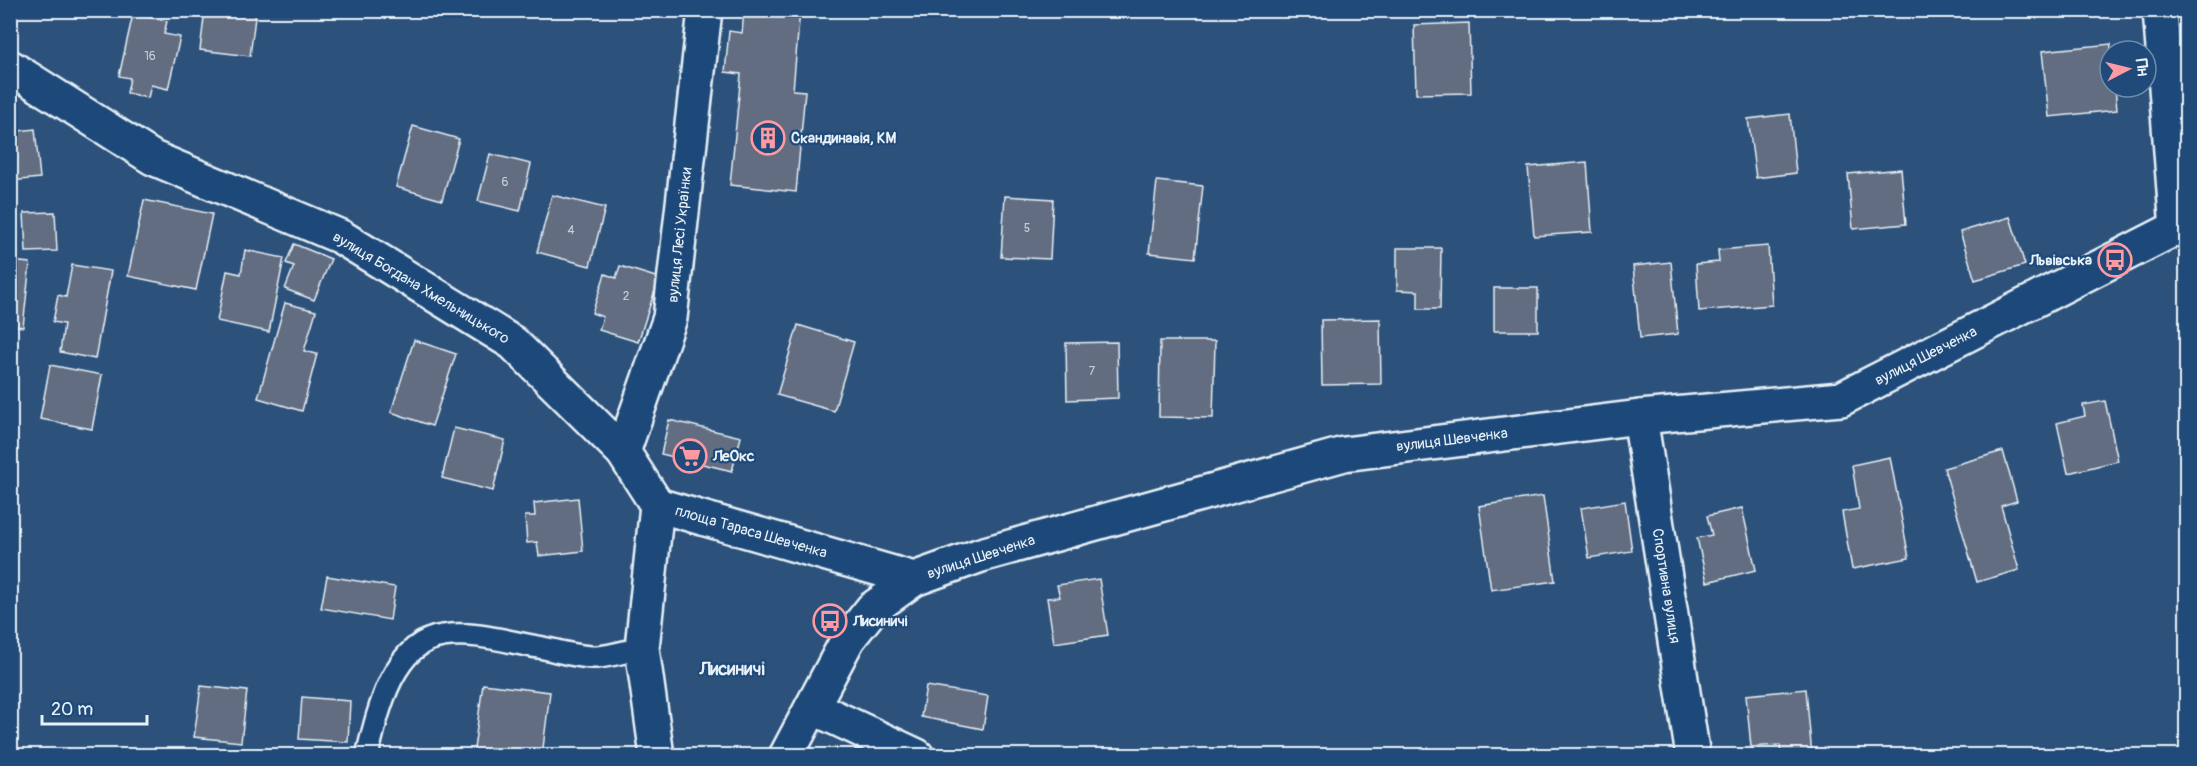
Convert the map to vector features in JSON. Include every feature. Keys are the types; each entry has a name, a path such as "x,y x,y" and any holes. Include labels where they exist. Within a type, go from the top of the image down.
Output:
{"street":[{"name":"вулиця Лесі Українки","path":"623,452 670,318 705,10"},
{"path":"2160,10 2182,226"},
{"name":"вулиця Богдана Хмельницького","path":"10,67 153,158 341,237 513,343 623,452 657,505"},
{"name":"вулиця Шевченка","path":"786,756 848,639 872,609 914,579 981,555 1344,454 1640,417 1841,399 2182,226"},
{"name":"Спортивна вулиця","path":"1640,417 1693,756"},
{"name":"площа Тараса Шевченка","path":"657,756 642,648 657,505 914,579"},
{"path":"812,707 917,756"}],"lane":[{"path":"367,756 378,711 388,685 406,657 429,640 444,636 478,636 595,657 642,648"}],"building":[{"path":"205,10 256,10 250,56 200,50"},
{"name":"Скандинавія, КМ","path":"744,10 800,10 793,90 805,91 796,192 730,185 741,74 725,72 729,31 742,33"},
{"path":"133,14 167,21 164,34 180,37 168,89 151,85 148,98 127,93 130,78 119,76"},
{"path":"1469,23 1471,93 1416,94 1414,25"},
{"path":"2098,45 2098,99 2116,99 2117,110 2049,117 2042,51"},
{"path":"1790,114 1796,173 1756,178 1748,119"},
{"path":"413,126 459,139 442,200 396,187"},
{"path":"35,129 40,178 10,181 10,132"},
{"path":"490,154 531,164 520,211 478,201"},
{"path":"1587,162 1592,232 1534,236 1528,167"},
{"path":"1901,169 1906,224 1853,229 1848,174"},
{"path":"1157,181 1203,186 1195,258 1149,253"},
{"path":"552,195 605,208 590,266 537,252"},
{"path":"1005,196 1053,199 1050,259 1001,257"},
{"path":"144,200 212,214 196,290 128,276"},
{"path":"55,212 57,251 26,252 24,213"},
{"path":"2010,217 2025,265 1975,280 1960,232"},
{"path":"294,244 331,259 314,300 285,289 294,266 286,263"},
{"path":"1768,246 1772,305 1699,311 1696,264 1719,262 1718,250"},
{"path":"1397,248 1441,248 1440,309 1418,309 1418,291 1397,290"},
{"path":"245,250 284,258 269,332 217,321 227,271 241,274"},
{"path":"10,261 30,263 23,327 10,325"},
{"path":"1671,262 1678,334 1640,338 1633,266"},
{"path":"72,265 111,271 95,359 60,352 64,324 53,322 58,295 66,297"},
{"path":"620,266 659,278 638,342 599,330 603,317 592,313 605,274 616,278"},
{"path":"1494,288 1538,288 1538,331 1494,331"},
{"path":"285,303 316,311 304,351 317,354 302,411 258,398"},
{"path":"1380,319 1381,384 1322,385 1321,320"},
{"path":"798,325 854,342 834,411 777,395"},
{"path":"414,340 456,354 432,426 391,412"},
{"path":"1160,341 1215,341 1213,418 1159,417"},
{"path":"1117,342 1118,398 1067,400 1066,343"},
{"path":"50,365 102,375 92,429 40,419"},
{"path":"2105,401 2118,461 2068,473 2057,423 2085,416 2083,405"},
{"path":"669,420 741,437 732,471 661,454"},
{"path":"454,428 505,440 493,491 442,478"},
{"path":"2003,451 2017,501 2001,506 2019,570 1977,582 1944,468"},
{"path":"1890,457 1909,558 1852,569 1842,512 1859,509 1852,465"},
{"path":"1543,496 1555,581 1491,590 1479,506"},
{"path":"578,498 583,551 539,556 537,542 527,543 525,516 535,516 534,503"},
{"path":"1625,501 1632,551 1589,558 1581,508"},
{"path":"1742,508 1756,570 1707,582 1697,538 1712,535 1707,516"},
{"path":"327,576 395,587 390,620 321,608"},
{"path":"1099,579 1108,635 1054,643 1047,598 1060,597 1057,585"},
{"path":"483,684 550,692 542,756 473,756"},
{"path":"201,686 247,691 241,742 194,737"},
{"path":"926,686 988,696 983,729 921,717"},
{"path":"1806,689 1812,756 1781,756 1780,745 1751,747 1746,695"},
{"path":"302,697 350,701 348,742 299,739"},
{"path":"855,749 880,756 854,756"},
{"path":"1235,750 1266,756 1234,756"}],"place":[{"name":"Скандинавія, КМ","path":"768,138"},
{"name":"Львівська","path":"2115,260"},
{"name":"ЛеОкс","path":"690,456"},
{"name":"Лисиничі","path":"830,621"}],"district":[{"name":"Лисиничі","path":"732,669"}]}
